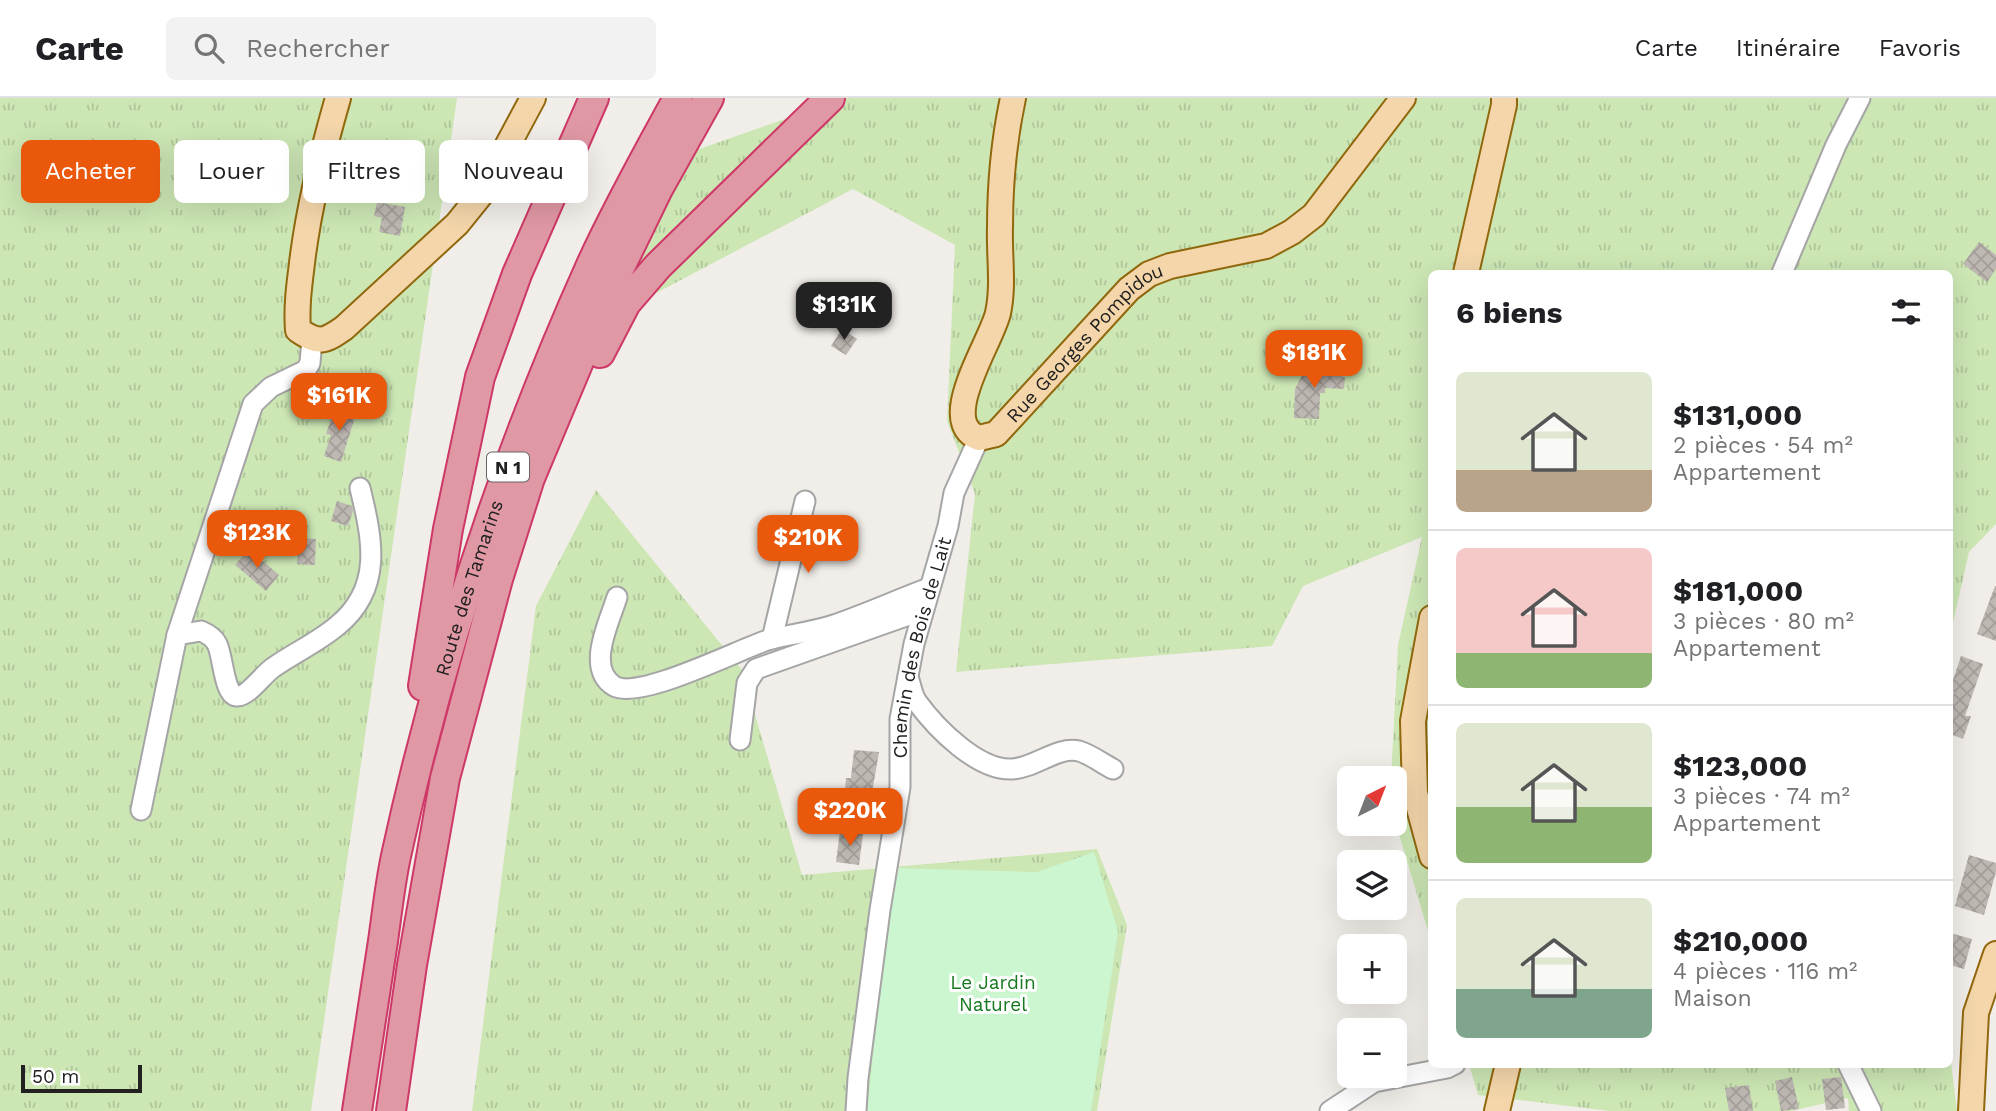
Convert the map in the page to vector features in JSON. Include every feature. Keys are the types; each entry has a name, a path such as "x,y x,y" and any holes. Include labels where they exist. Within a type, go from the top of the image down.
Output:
{"highway":[{"path":"395,858 448,529 480,377 517,274 594,98"},
{"name":"Route des Tamarins","path":"357,1111 395,858 429,718 458,616 517,444 592,263 678,98"},
{"name":"Route des Tamarins","path":"391,1111 412,965 445,778 498,579 530,478 583,347 658,189 709,98"},
{"path":"498,579 608,334 626,303 692,231 830,98"}],"main road":[{"path":"338,98 325,141 309,216 296,308 299,330 312,339 328,340 344,328 457,224 482,192 533,98"},
{"path":"979,438 967,431 962,424 961,411 965,393 998,312 1002,280 1002,173 1013,98"},
{"name":"Rue Georges Pompidou","path":"979,438 996,434 1120,298 1149,274 1170,266 1266,246 1292,232 1314,215 1403,98"},
{"path":"1467,270 1485,199 1504,98"},
{"path":"1428,640 1413,721 1415,793 1428,841"},
{"path":"1971,1111 1976,1013 1996,954"},
{"path":"1497,1111 1507,1068"}],"street":[{"path":"1783,270 1836,145 1860,98"},
{"path":"141,810 177,635 253,404 271,387 306,369 310,363 312,339"},
{"name":"Chemin des Bois de Lait","path":"856,1111 880,910 900,787 900,719 923,610 948,526 954,493 979,438"},
{"path":"177,635 201,631 212,637 225,668 227,688 231,694 237,696 246,694 267,671 338,626 356,605 369,578 372,552 360,488"},
{"path":"772,639 805,501"},
{"path":"617,597 600,653 601,666 612,685 624,690 650,685 772,639 832,625 929,588"},
{"path":"740,740 747,683 756,669 923,610"},
{"path":"908,676 916,700 948,735 981,762 1009,769 1030,766 1067,751 1080,751 1113,769"},
{"path":"1330,1111 1374,1082 1447,1068"},
{"path":"1850,1068 1871,1111"}],"green space":[{"path":"0,98 457,98 451,140 439,140 439,203 442,203 311,1111 0,1111"},
{"path":"844,98 1996,98 1996,524 1969,552 1953,623 1953,270 1428,270 1428,931 1407,861 1407,850 1404,850 1400,836 1407,836 1407,766 1392,766 1398,645 1422,537 1303,586 1272,646 956,672 975,494 947,421 955,245 853,189 628,308 623,176"},
{"path":"596,490 742,670 802,875 1097,849 1127,925 1097,1111 472,1111 536,606"},
{"name":"Le Jardin Naturel","path":"1094,852 1118,931 1091,1111 867,1111 893,868 1037,872"},
{"path":"1470,1068 1952,1068 1957,1111 1849,1111 1848,1098 1791,1111 1610,1111 1478,1095"}],"building":[{"path":"377,203 405,207 400,236 379,232 382,218 374,216"},
{"path":"1979,242 1996,255 1996,269 1987,282 1963,264"},
{"path":"842,329 857,339 846,355 831,346"},
{"path":"1309,362 1345,378 1344,389 1325,388 1325,393 1320,393 1319,419 1294,418 1295,389"},
{"path":"335,407 356,414 341,462 324,456 331,435 326,434"},
{"path":"337,501 352,506 348,526 331,521"},
{"path":"299,538 316,539 315,565 297,564"},
{"path":"249,549 279,575 266,591 235,565"},
{"path":"1996,586 1996,641 1977,634"},
{"path":"1961,656 1983,664 1965,716 1971,716 1963,739 1953,735 1953,680"},
{"path":"854,750 879,752 872,793 845,790 846,778 851,778"},
{"path":"840,831 863,834 859,865 836,862"},
{"path":"1969,855 1996,863 1984,915 1955,906"},
{"path":"1953,934 1972,939 1964,969 1953,966"},
{"path":"1792,1077 1799,1109 1781,1111 1775,1081"},
{"path":"1841,1077 1845,1108 1826,1110 1822,1079"},
{"path":"1749,1085 1753,1111 1729,1111 1725,1088"}]}
